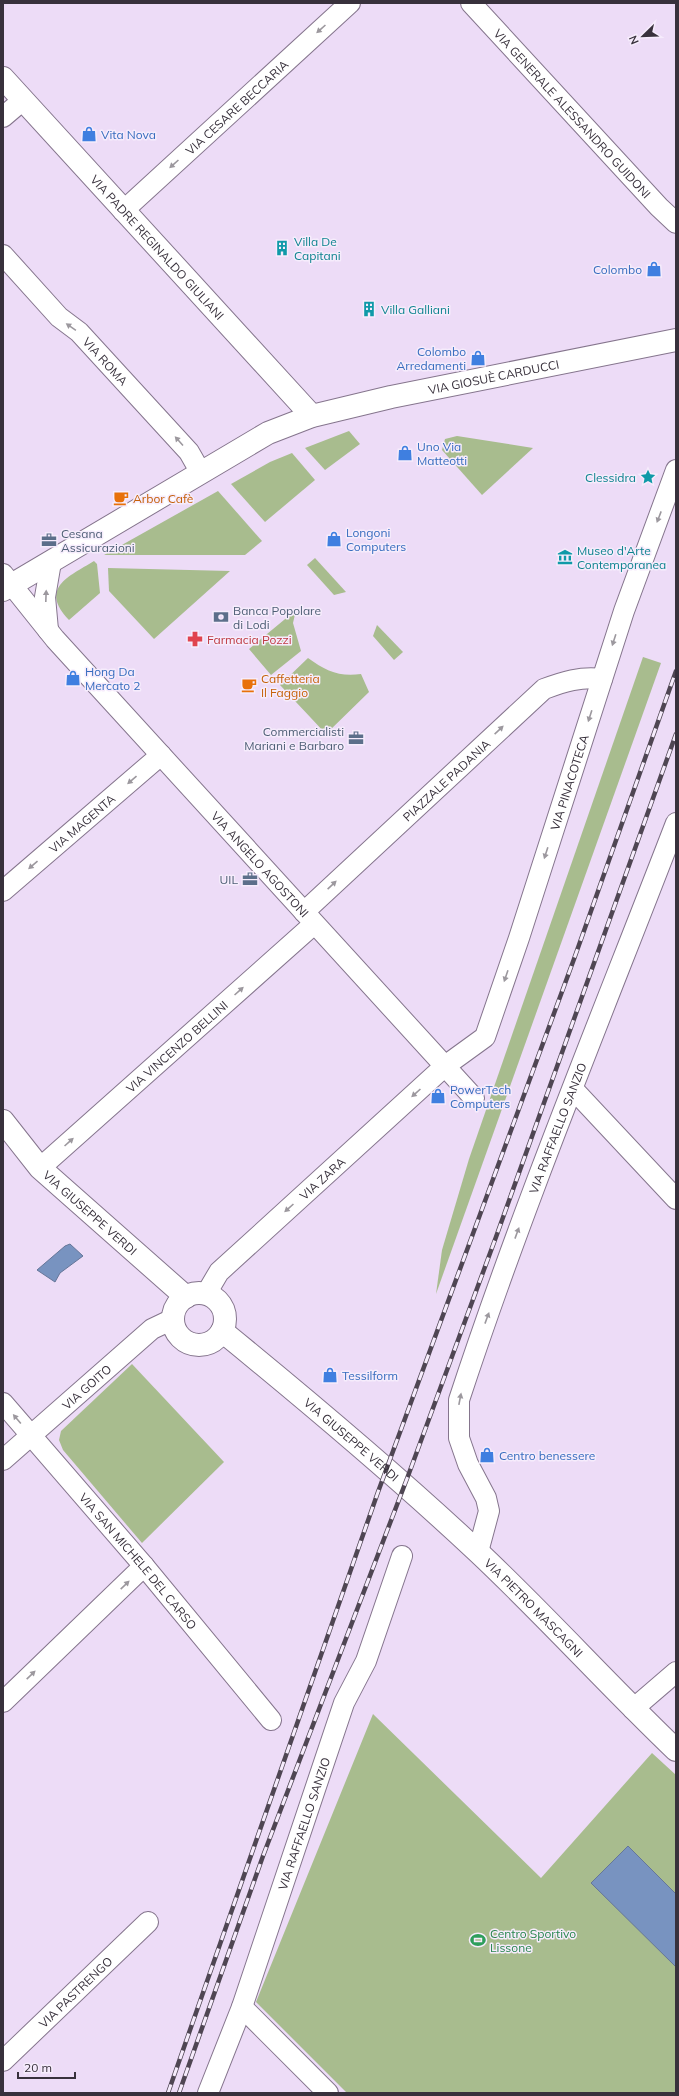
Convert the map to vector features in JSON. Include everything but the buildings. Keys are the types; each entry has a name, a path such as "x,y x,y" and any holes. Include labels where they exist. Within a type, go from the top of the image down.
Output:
{"street":[{"name":"VIA CESARE BECCARIA","path":"123,210 350,3"},
{"name":"VIA GENERALE ALESSANDRO GUIDONI","path":"471,3 659,207 676,223"},
{"name":"VIA PADRE REGINALDO GIULIANI","path":"3,78 312,416"},
{"path":"3,117 23,100"},
{"name":"VIA ROMA","path":"3,255 59,317 78,332 189,452 201,473"},
{"name":"VIA GIOSUÈ CARDUCCI","path":"6,583 51,562 268,433 312,416 391,397 676,340"},
{"name":"VIA PINACOTECA","path":"445,1066 485,1037 519,938 624,611 674,475"},
{"path":"48,630 45,597 51,562"},
{"name":"VIA ANGELO AGOSTONI","path":"6,583 474,1098"},
{"name":"PIAZZALE PADANIA","path":"309,918 544,689 569,680 592,677 602,678"},
{"name":"VIA MAGENTA","path":"3,891 161,755"},
{"name":"VIA RAFFAELLO SANZIO","path":"459,1438 458,1400 542,1163 573,1089 676,823"},
{"name":"VIA VINCENZO BELLINI","path":"40,1168 309,918"},
{"name":"VIA ZARA","path":"196,1295 219,1272 445,1066"},
{"path":"573,1089 676,1198"},
{"name":"VIA GIUSEPPE VERDI","path":"3,1121 40,1168 196,1295 213,1297 223,1309 225,1316 222,1331 322,1413 478,1552"},
{"path":"196,1295 176,1306 173,1319 177,1334 189,1343 197,1345 212,1342 222,1331"},
{"name":"VIA GOITO","path":"3,1460 152,1329 173,1319"},
{"name":"VIA SAN MICHELE DEL CARSO","path":"3,1403 144,1566 272,1720"},
{"name":"VIA PIETRO MASCAGNI","path":"459,1438 468,1464 486,1498 489,1511 478,1552 633,1709 676,1750"},
{"name":"VIA RAFFAELLO SANZIO","path":"208,2093 242,2006 344,1703 366,1661 402,1556"},
{"path":"3,1702 144,1566"},
{"path":"633,1709 676,1672"},
{"name":"VIA PASTRENGO","path":"3,2061 148,1922"},
{"path":"242,2006 328,2093"}],"green space":[{"path":"349,431 360,444 325,470 305,448"},
{"path":"457,436 533,448 482,495 442,450 445,439"},
{"path":"292,453 315,480 265,522 231,484 270,462"},
{"path":"218,491 262,541 245,555 104,555"},
{"path":"315,558 346,592 334,595 307,565"},
{"path":"94,561 97,564 100,593 69,620 60,609 57,600 57,591 60,584 67,578"},
{"path":"108,568 230,571 154,639 109,591"},
{"path":"296,610 293,623 301,651 271,675 249,649"},
{"path":"377,625 403,652 394,660 373,636"},
{"path":"643,657 661,663 436,1294 442,1250 469,1159"},
{"path":"308,658 327,670 339,674 361,674 369,692 326,734 280,685"},
{"path":"132,1364 224,1462 142,1543 63,1450 59,1440 61,1431"},
{"name":"Centro Sportivo Lissone","path":"373,1714 541,1878 652,1753 676,1775 676,2093 347,2093 256,2002"}],"water":[{"path":"70,1244 83,1256 60,1273 55,1282 37,1270 65,1246"},
{"path":"628,1846 676,1894 676,1967 591,1883"}],"railway":[{"path":"168,2093 378,1492 574,959 676,671"},
{"path":"179,2093 263,1856 408,1476 496,1237 676,734"}],"place":[{"name":"Vita Nova","path":"89,134"},
{"name":"Villa De Capitani","path":"282,248"},
{"name":"Colombo","path":"654,269"},
{"name":"Villa Galliani","path":"369,309"},
{"name":"Colombo Arredamenti","path":"478,358"},
{"name":"Uno Via Matteotti","path":"405,453"},
{"name":"Clessidra","path":"648,477"},
{"name":"Arbor Cafè","path":"121,498"},
{"name":"Longoni Computers","path":"334,539"},
{"name":"Cesana Assicurazioni","path":"49,540"},
{"name":"Museo d'Arte Contemporanea","path":"565,557"},
{"name":"Banca Popolare di Lodi","path":"221,617"},
{"name":"Farmacia Pozzi","path":"195,639"},
{"name":"Hong Da Mercato 2","path":"73,678"},
{"name":"Caffetteria Il Faggio","path":"249,685"},
{"name":"Commercialisti Mariani e Barbaro","path":"356,738"},
{"name":"UIL","path":"250,879"},
{"name":"PowerTech Computers","path":"438,1096"},
{"name":"Tessilform","path":"330,1375"},
{"name":"Centro benessere","path":"487,1455"},
{"name":"Centro Sportivo Lissone","path":"478,1940"}]}
